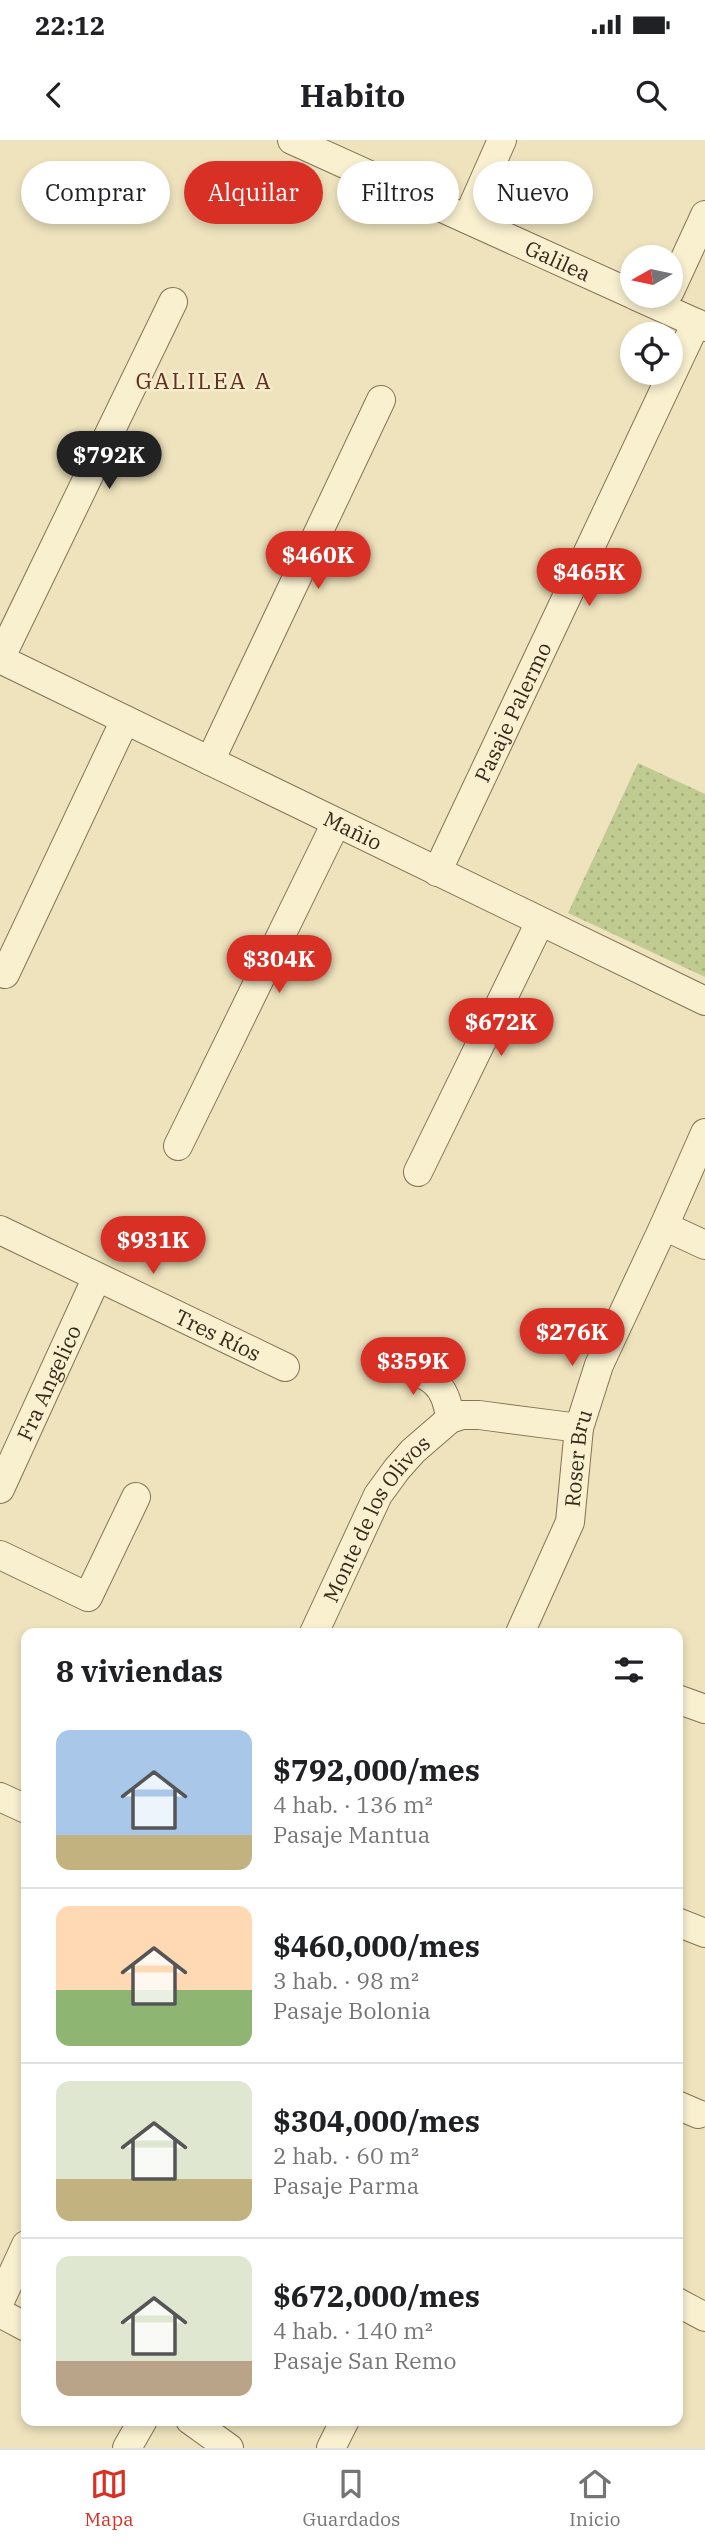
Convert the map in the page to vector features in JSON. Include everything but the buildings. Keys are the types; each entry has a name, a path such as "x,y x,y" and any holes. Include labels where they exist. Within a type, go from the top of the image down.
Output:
{"street":[{"name":"Galilea","path":"292,140 620,289"},
{"path":"467,219 502,140"},
{"path":"683,263 705,215"},
{"path":"0,659 173,302"},
{"name":"Galilea","path":"680,308 701,325"},
{"name":"Pasaje Palermo","path":"437,872 701,325"},
{"path":"210,761 381,400"},
{"name":"Mañio","path":"0,659 705,1001"},
{"path":"5,974 125,720"},
{"path":"178,1146 336,823"},
{"path":"418,1172 540,922"},
{"name":"Roser Bru","path":"522,1628 570,1522 579,1428 599,1365 705,1133"},
{"path":"664,1226 705,1245"},
{"name":"Tres Ríos","path":"0,1230 285,1367"},
{"name":"Fra Angelico","path":"0,1489 97,1277"},
{"path":"393,1363 436,1381 448,1399 450,1419"},
{"name":"Monte de los Olivos","path":"316,1628 378,1495 413,1451 450,1419 462,1415 479,1415 579,1428"},
{"path":"0,1555 88,1597 136,1497"},
{"path":"683,1701 705,1709"},
{"path":"0,1797 21,1807"},
{"path":"683,1924 705,1933"},
{"path":"0,2301 21,2256"},
{"path":"683,2305 705,2317"},
{"path":"0,2313 21,2324"},
{"path":"127,2448 140,2426"},
{"path":"198,2426 229,2448"},
{"path":"331,2448 342,2426"}],"green space":[{"path":"638,763 705,794 705,977 568,913"}],"district":[{"name":"GALILEA A","path":"204,380"}]}
